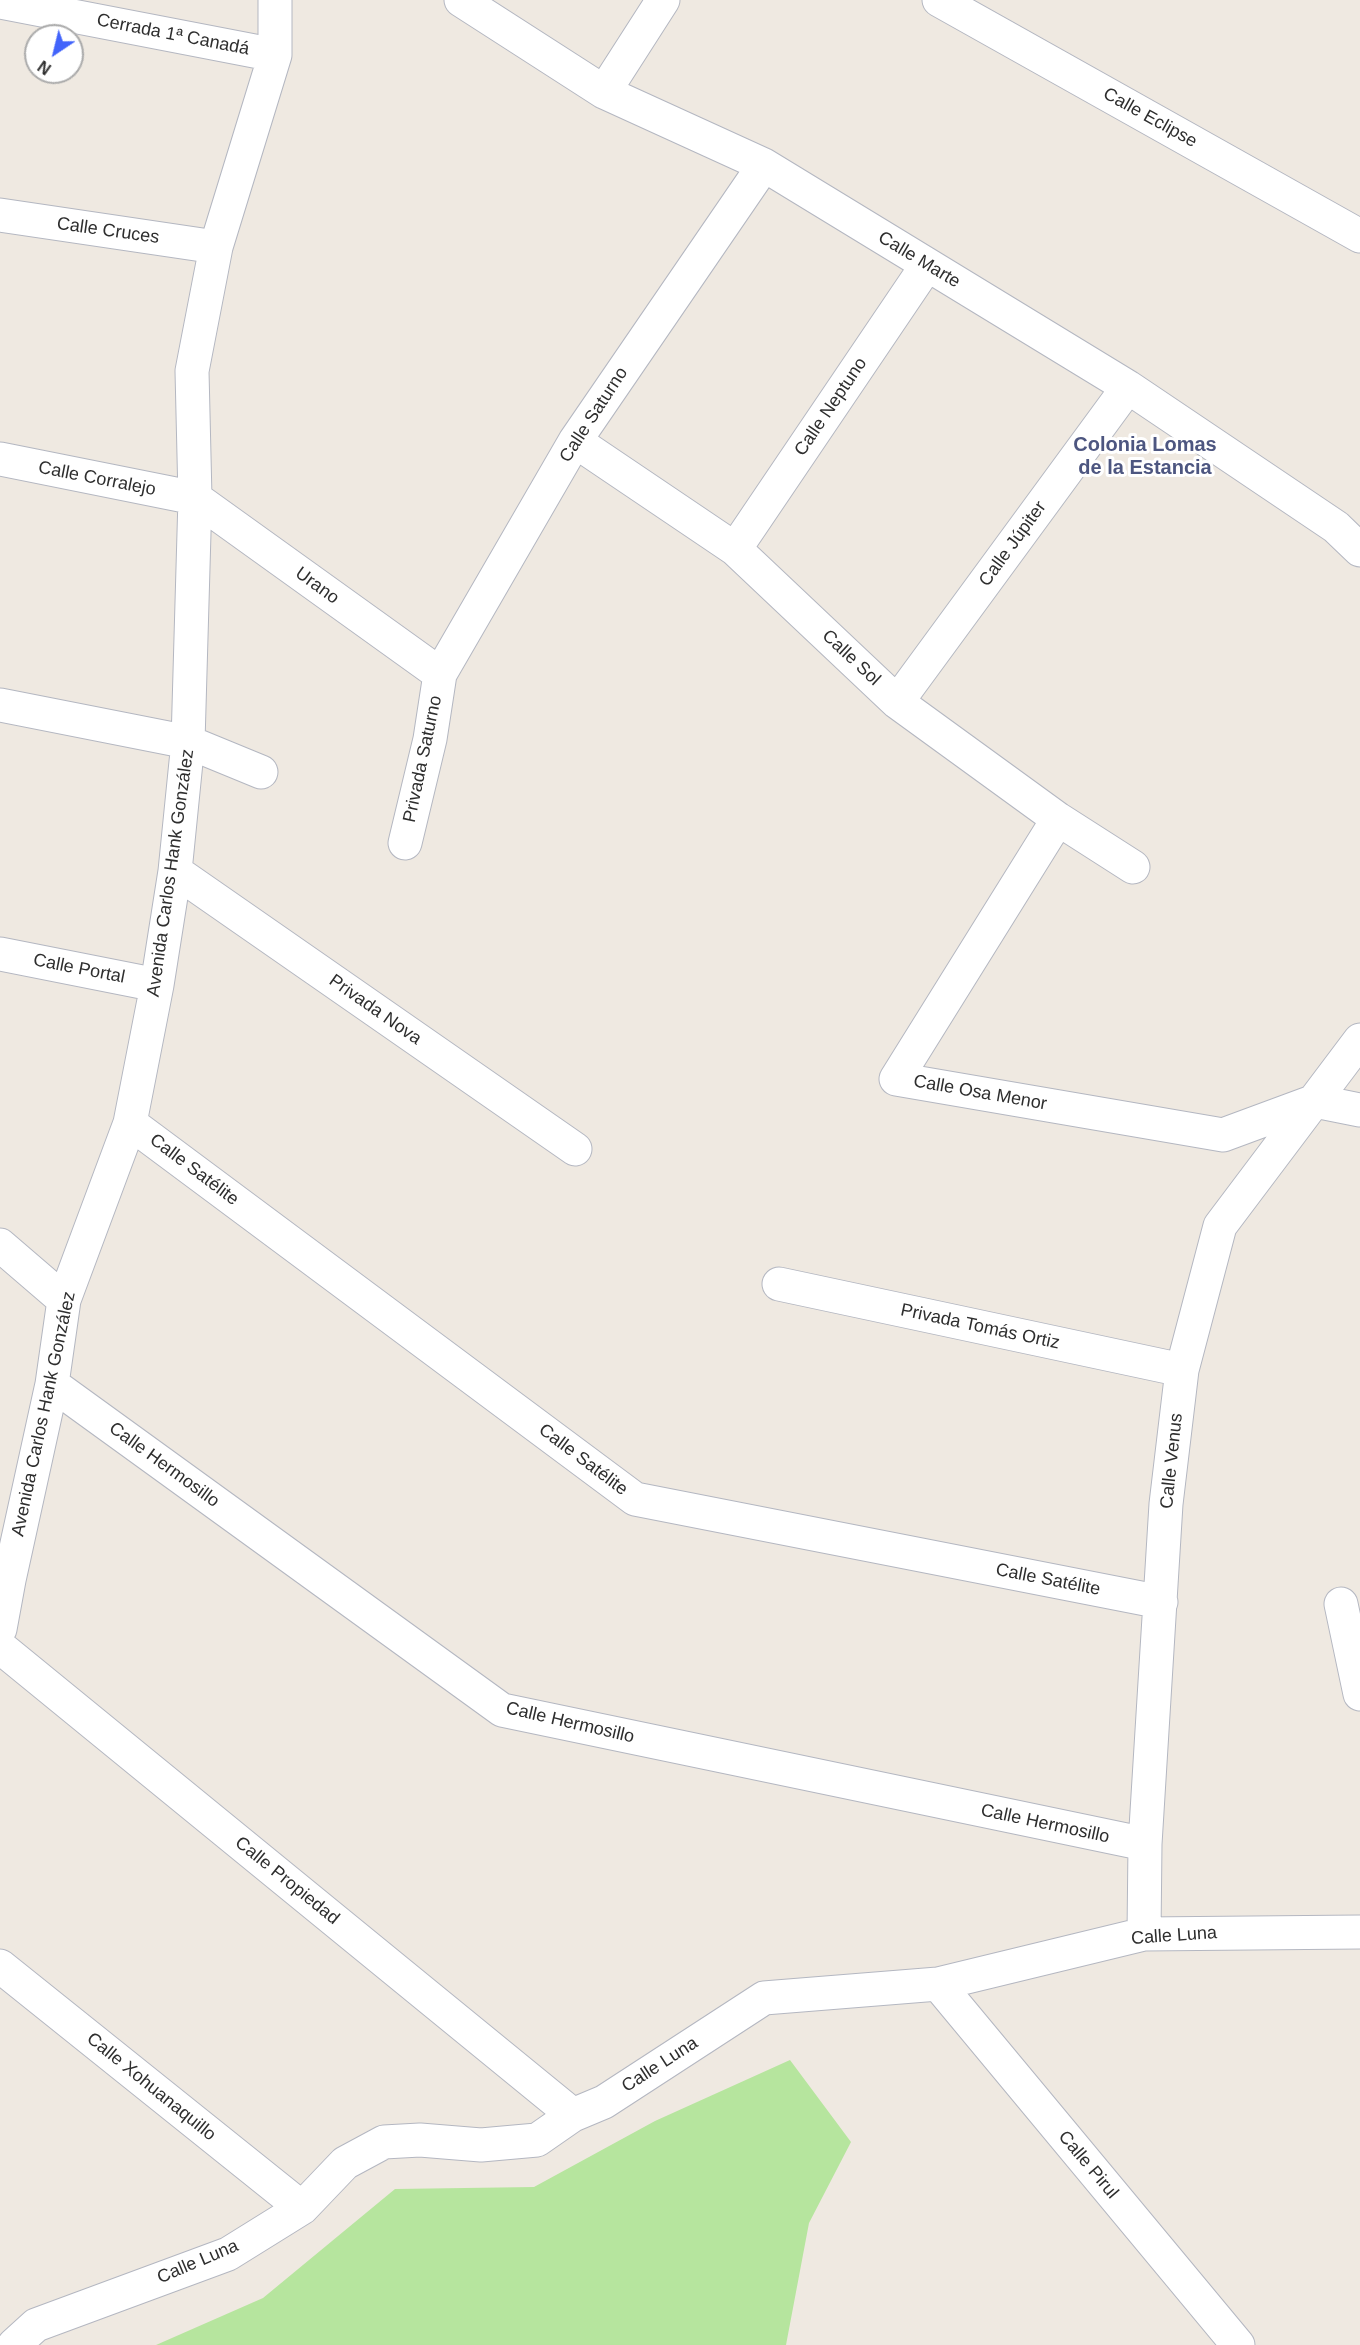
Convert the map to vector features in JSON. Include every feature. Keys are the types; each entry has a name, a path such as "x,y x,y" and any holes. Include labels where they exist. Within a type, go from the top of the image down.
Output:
{"street":[{"name":"Avenida Carlos Hank González","path":"0,1629 4,1576 52,1384 64,1300 130,1123 157,985 175,870 188,742 195,498 192,371 216,247 275,55 275,0"},
{"name":"Calle Marte","path":"461,0 604,92 764,165 1128,387 1335,527 1360,550"},
{"path":"604,92 663,0"},
{"name":"Calle Eclipse","path":"939,0 1360,236"},
{"name":"Cerrada 1ª Canadá","path":"0,2 275,55"},
{"name":"Calle Saturno","path":"440,674 575,441 764,165"},
{"name":"Calle Cruces","path":"0,215 216,247"},
{"name":"Calle Neptuno","path":"735,549 927,265"},
{"name":"Calle Júpiter","path":"897,702 1128,387"},
{"name":"Calle Sol","path":"575,441 735,549 897,702 1058,819 1133,867"},
{"name":"Calle Corralejo","path":"0,459 195,498"},
{"name":"Urano","path":"195,498 440,674"},
{"name":"Privada Saturno","path":"405,843 430,739 440,674"},
{"path":"0,705 188,742 261,772"},
{"name":"Calle Osa Menor","path":"1058,819 896,1079 1223,1135 1316,1101"},
{"name":"Privada Nova","path":"175,870 575,1149"},
{"name":"Calle Portal","path":"0,954 157,985"},
{"name":"Calle Venus","path":"1144,1934 1145,1845 1166,1504 1182,1370 1220,1226 1360,1041"},
{"path":"1316,1101 1360,1110"},
{"name":"Calle Satélite","path":"130,1123 635,1499 1161,1602"},
{"path":"0,1245 64,1300"},
{"name":"Privada Tomás Ortiz","path":"779,1284 1182,1370"},
{"name":"Calle Hermosillo","path":"52,1384 502,1710 1145,1845"},
{"path":"1341,1604 1360,1694"},
{"name":"Calle Propiedad","path":"0,1647 573,2115"},
{"name":"Calle Luna","path":"14,2345 36,2325 228,2254 302,2208 345,2163 384,2142 420,2140 481,2145 537,2140 573,2115 604,2102 764,1998 938,1984 1144,1934 1360,1932"},
{"name":"Calle Xohuanaquillo","path":"0,1966 302,2208"},
{"name":"Calle Pirul","path":"938,1984 1238,2345"}],"green space":[{"path":"790,2060 851,2142 809,2223 786,2345 156,2345 263,2298 395,2189 534,2187 655,2121"}],"district":[{"name":"Colonia Lomas de la Estancia","path":"1145,456"}]}
